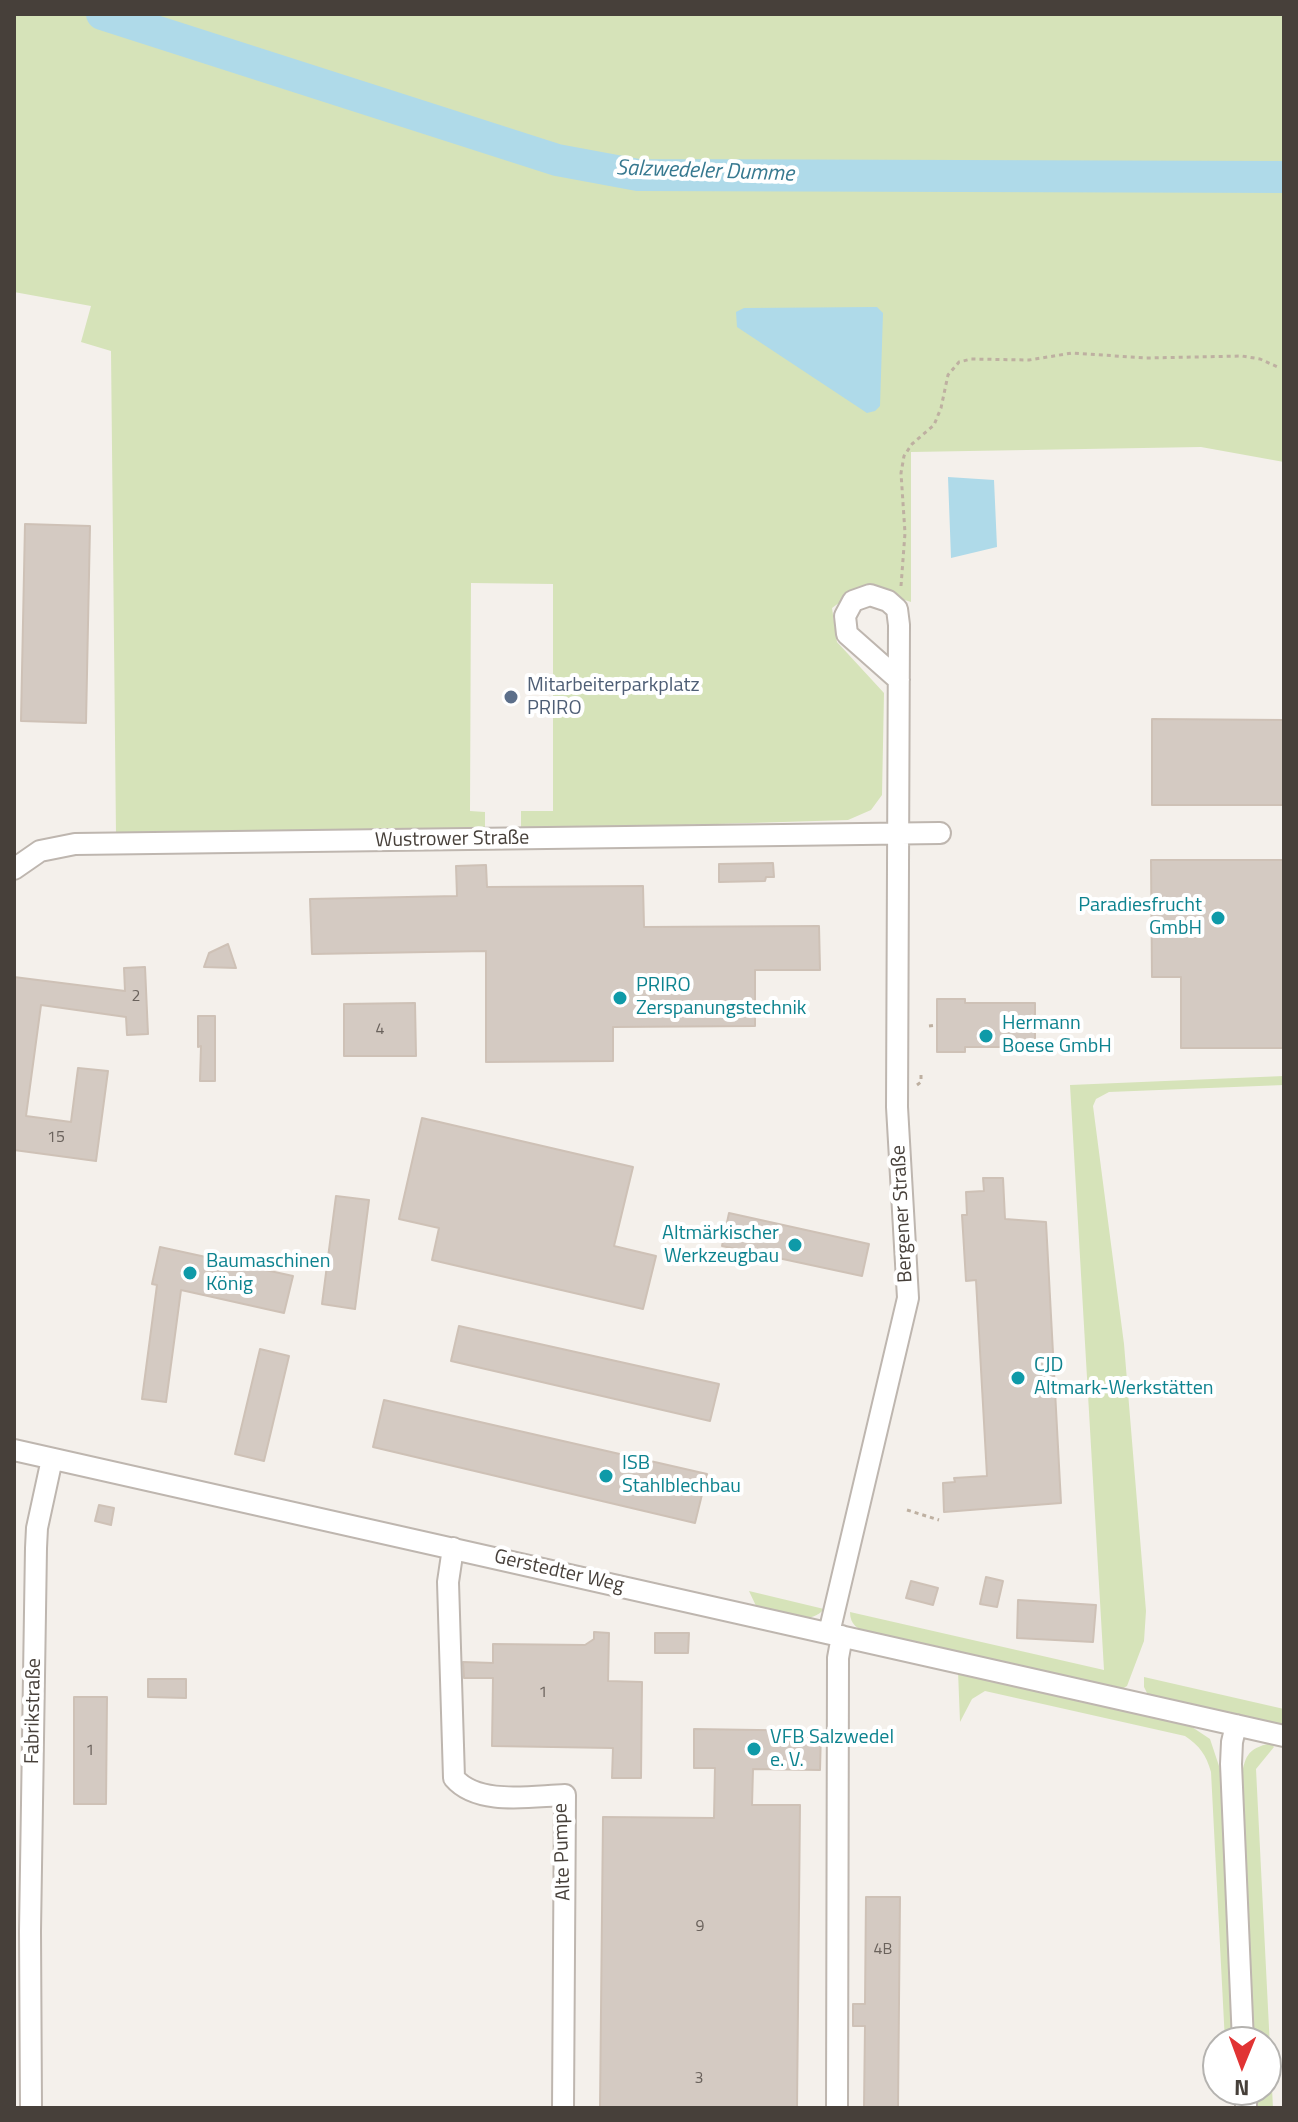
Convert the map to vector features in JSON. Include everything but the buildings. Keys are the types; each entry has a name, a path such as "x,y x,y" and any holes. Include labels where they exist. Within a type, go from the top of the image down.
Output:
{"street":[{"name":"Bergener Straße","path":"836,1634 908,1298 897,1107 899,680"},
{"name":"Wustrower Straße","path":"14,869 40,851 75,844 940,833"},
{"name":"Gerstedter Weg","path":"14,1450 1284,1736"},
{"name":"Fabrikstraße","path":"31,2108 30,1931 36,1548 37,1528 52,1459"},
{"name":"Alte Pumpe","path":"453,1548 448,1582 454,1778 464,1789 480,1795 565,1795 563,2108"},
{"path":"836,1634 837,2108"},
{"path":"1236,1725 1231,1772 1242,2026"}],"path":[{"path":"900,589 905,533 901,473 904,456 934,425 948,375 959,362 971,359 1029,360 1072,353 1131,357 1242,356 1260,359 1280,368"},
{"path":"929,1026 937,1025"},
{"path":"921,1071 921,1082"},
{"path":"907,1510 939,1520"}],"green space":[{"path":"14,14 1284,14 1284,462 1201,447 911,452 911,602 862,586 832,608 837,642 884,693 882,795 871,810 848,820 521,830 521,811 553,811 553,584 471,583 470,811 485,812 485,830 116,835 111,351 81,342 91,306 14,292"},
{"path":"1284,1076 1284,1085 1109,1092 1096,1099 1093,1106 1124,1344 1146,1611 1144,1641 1127,1686 1120,1690 868,1633 858,1628 851,1620 850,1612 1104,1670 1070,1085"},
{"path":"749,1591 824,1609 810,1618 783,1616 757,1608"},
{"path":"958,1671 1186,1723 1210,1739 1222,1775 1233,2026 1224,2026 1211,1772 1195,1743 1185,1736 985,1691 972,1699 960,1722"},
{"path":"1144,1677 1284,1709 1284,1727 1148,1695"},
{"path":"1271,1743 1274,1747 1256,1769 1269,2026 1251,2026 1241,1780 1248,1755 1256,1748"}],"water":[{"path":"877,307 883,313 880,406 867,413 737,327 736,312 744,308"},
{"path":"948,477 994,480 997,547 951,558"}],"waterway":[{"name":"Salzwedeler Dumme","path":"102,14 557,160 638,175 1284,177"}],"place":[{"name":"Mitarbeiterparkplatz PRIRO","path":"511,697"},
{"name":"Paradiesfrucht GmbH","path":"1218,918"},
{"name":"PRIRO Zerspanungstechnik","path":"620,998"},
{"name":"Hermann Boese GmbH","path":"986,1036"},
{"name":"Altmärkischer Werkzeugbau","path":"795,1245"},
{"name":"Baumaschinen König","path":"190,1273"},
{"name":"CJD Altmark-Werkstätten","path":"1018,1378"},
{"name":"ISB Stahlblechbau","path":"606,1476"},
{"name":"VFB Salzwedel e. V.","path":"754,1749"}]}
